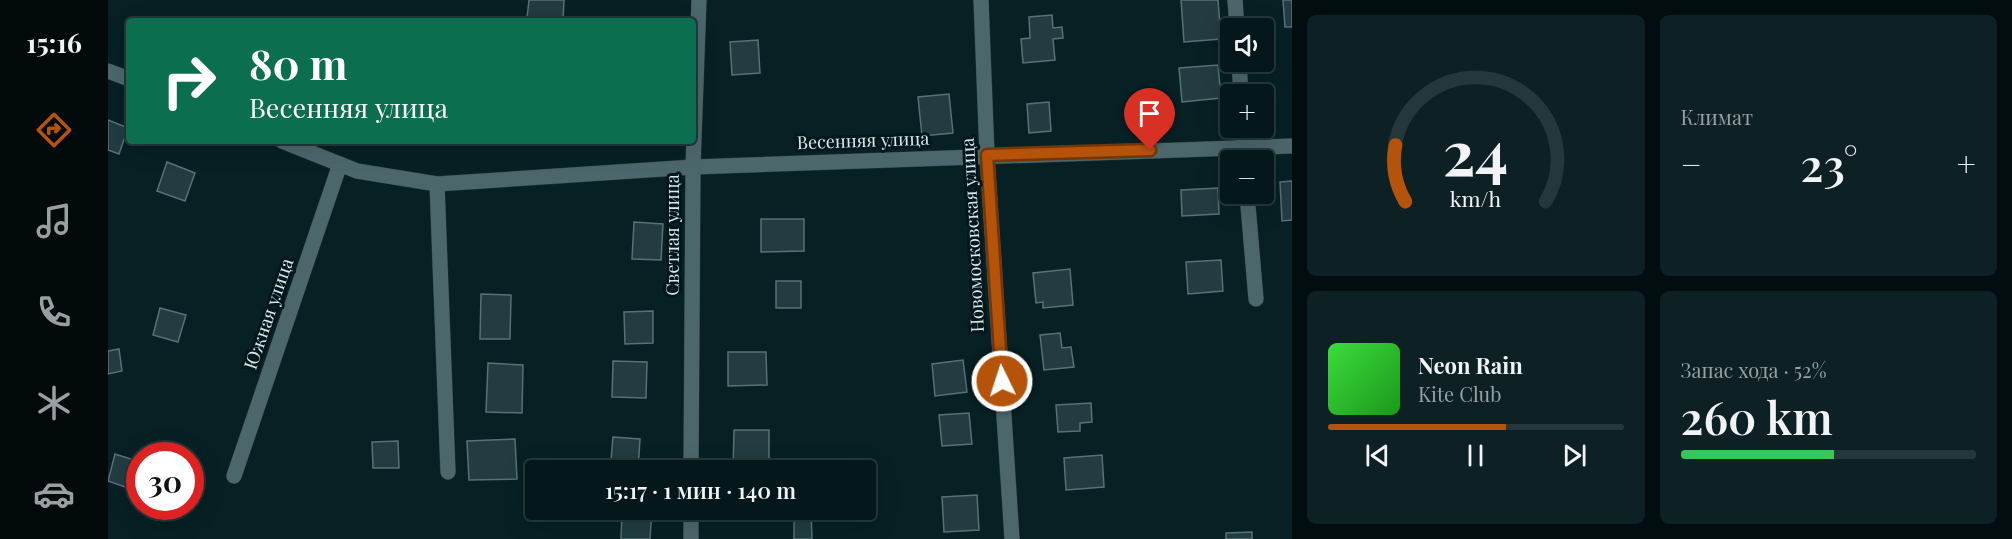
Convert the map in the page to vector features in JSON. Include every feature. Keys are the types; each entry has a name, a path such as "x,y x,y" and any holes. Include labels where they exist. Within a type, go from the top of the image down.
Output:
{"street":[{"name":"Светлая улица","path":"696,84 699,0"},
{"name":"Новомосковская улица","path":"981,0 987,155 1012,539"},
{"path":"1235,0 1236,18"},
{"path":"108,71 126,78"},
{"name":"Весенняя улица","path":"290,144 357,171 437,184 693,167 987,155 1220,154"},
{"name":"Светлая улица","path":"691,460 694,144"},
{"name":"Весенняя улица","path":"1268,150 1292,146"},
{"name":"Южная улица","path":"234,476 340,164"},
{"path":"437,184 448,472"},
{"path":"1248,204 1256,299"},
{"path":"691,520 691,539"}],"building":[{"path":"529,0 564,0 563,18 527,18"},
{"path":"1181,0 1218,0 1220,39 1184,42"},
{"path":"1283,0 1292,0 1292,27 1285,27"},
{"path":"1052,15 1053,28 1062,27 1063,38 1053,39 1055,60 1023,63 1021,39 1030,38 1029,17"},
{"path":"758,40 760,73 732,75 730,42"},
{"path":"1218,65 1220,98 1182,102 1179,68"},
{"path":"949,94 953,133 922,136 918,97"},
{"path":"1049,102 1051,131 1029,133 1027,104"},
{"path":"108,120 126,127 126,134 119,154 108,150"},
{"path":"167,162 195,173 185,201 157,191"},
{"path":"1292,181 1292,220 1282,221 1280,182"},
{"path":"1218,188 1219,214 1182,216 1181,190"},
{"path":"761,219 804,219 804,251 761,252"},
{"path":"634,222 663,224 661,260 632,259"},
{"path":"1221,260 1223,291 1188,294 1186,262"},
{"path":"1070,269 1073,305 1043,308 1043,302 1036,303 1033,273"},
{"path":"776,281 801,281 801,308 776,308"},
{"path":"481,294 511,295 510,339 480,339"},
{"path":"160,308 186,315 178,342 153,335"},
{"path":"653,311 653,343 625,344 624,312"},
{"path":"1060,333 1062,348 1071,347 1074,367 1044,370 1040,335"},
{"path":"119,349 122,371 108,374 108,351"},
{"path":"728,352 766,352 767,385 728,386"},
{"path":"963,360 967,392 935,396 932,364"},
{"path":"613,361 647,362 646,398 612,397"},
{"path":"488,363 523,365 522,413 486,412"},
{"path":"1091,403 1092,422 1080,423 1080,431 1058,432 1056,405"},
{"path":"969,413 972,444 942,446 939,415"},
{"path":"734,430 769,430 769,460 733,460"},
{"path":"613,437 640,439 639,460 611,460"},
{"path":"515,439 517,479 469,480 467,441"},
{"path":"398,441 399,468 373,468 372,442"},
{"path":"115,454 126,458 126,487 108,481"},
{"path":"1102,455 1104,487 1066,490 1064,458"},
{"path":"977,495 979,530 944,532 942,497"},
{"path":"622,520 651,520 650,539 621,539"},
{"path":"794,520 811,520 812,539 794,539"},
{"path":"1252,532 1252,539 1226,539 1226,533"}],"route":[{"path":"1002,381 987,155 1150,150"}]}
